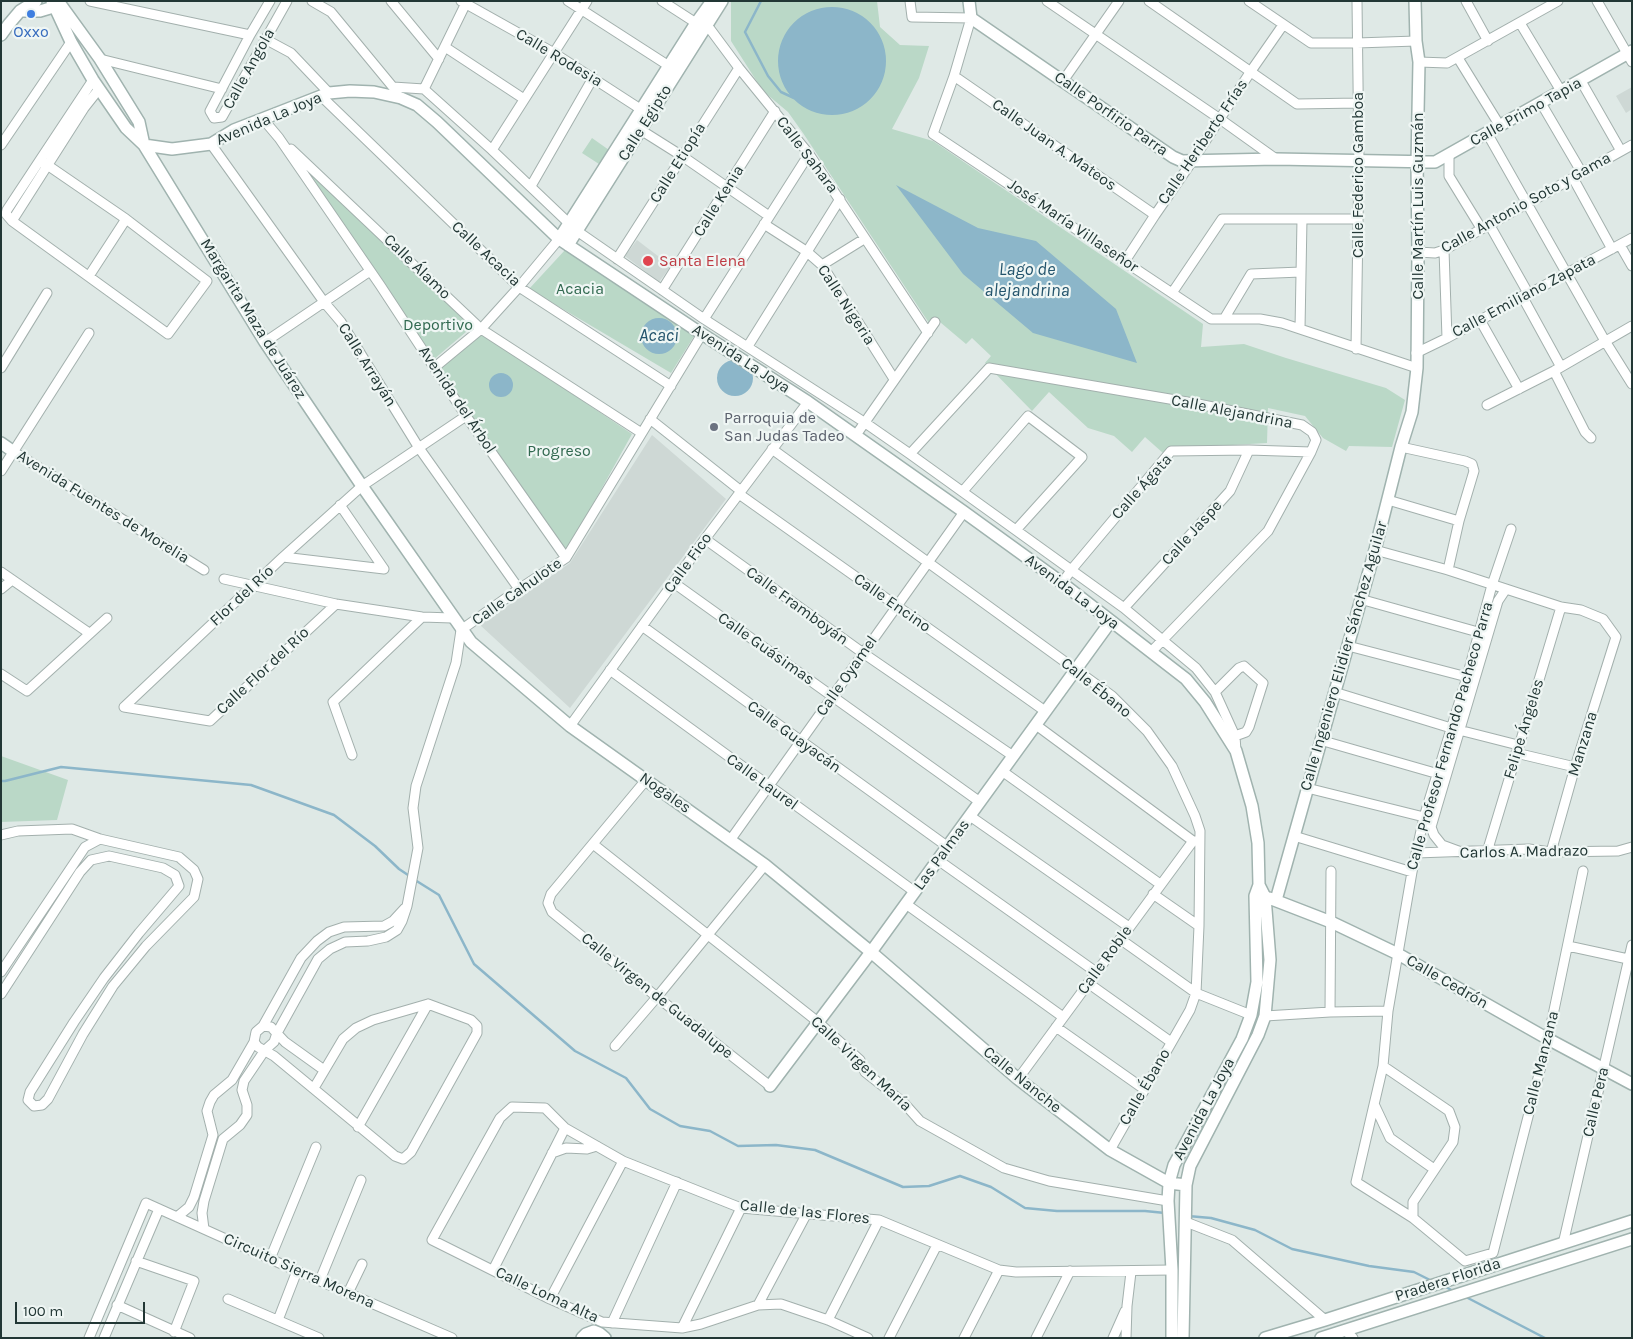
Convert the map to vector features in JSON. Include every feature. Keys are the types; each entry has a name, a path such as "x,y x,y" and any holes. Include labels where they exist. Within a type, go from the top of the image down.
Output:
{"street":[{"path":"1,35 20,11 36,1"},
{"path":"90,1 250,35"},
{"name":"Calle Angola","path":"270,1 210,112 214,118 222,117 287,1"},
{"path":"312,1 331,12 401,98"},
{"path":"391,1 439,59"},
{"path":"568,1 669,66"},
{"path":"492,150 587,1"},
{"name":"Calle Sahara","path":"662,1 710,29 809,154 928,333"},
{"name":"Calle Egipto","path":"563,242 701,25 712,1"},
{"name":"Calle Egipto","path":"646,113 669,66 722,1"},
{"path":"910,1 912,17 971,18"},
{"path":"954,76 971,18 969,1"},
{"path":"1048,1 1276,159"},
{"path":"1063,81 1119,1"},
{"path":"1148,1 1297,104 1359,103"},
{"path":"1249,1 1311,43 1416,41"},
{"name":"Calle Federico Gamboa","path":"1356,349 1359,162 1357,1"},
{"name":"Calle Martín Luis Guzmán","path":"1412,412 1417,368 1418,252 1419,62 1416,41 1415,1"},
{"path":"1466,1 1488,41"},
{"path":"1419,62 1447,63 1558,1"},
{"path":"1597,1 1630,55"},
{"path":"393,87 424,89 465,2"},
{"name":"Calle Rodesia","path":"465,2 554,53 646,113"},
{"path":"20,11 40,11 59,3 71,42 96,84 126,128 144,145"},
{"name":"Margarita Maza de Juárez","path":"59,3 100,59 139,122 144,145 265,342 461,630"},
{"name":"Calle Porfirio Parra","path":"971,18 1173,157 1182,160 1276,159 1417,163"},
{"path":"1520,22 1561,91"},
{"name":"Calle Heriberto Frías","path":"1126,261 1154,215 1283,25"},
{"name":"Calle Acacia","path":"265,39 291,53 325,95 519,287 671,386"},
{"path":"1,145 71,42"},
{"path":"445,47 524,99"},
{"name":"Calle Primo Tapia","path":"1417,163 1435,162 1449,155 1561,91 1630,55"},
{"path":"1458,58 1500,126"},
{"path":"100,59 222,89"},
{"name":"Calle Etiopía","path":"617,259 739,68"},
{"name":"José María Villaseñor","path":"954,76 933,134 1211,319 1224,319"},
{"name":"Calle Juan A. Mateos","path":"954,76 1154,215"},
{"path":"530,186 593,78"},
{"path":"1581,80 1622,151"},
{"path":"40,160 126,218 207,281 168,334 12,221 6,214 40,160 96,84"},
{"path":"12,221 84,108 96,84"},
{"name":"Avenida La Joya","path":"424,89 492,150 573,228 704,319 864,422 1072,569 1124,608 1196,668 1215,692 1235,736 1236,751 1252,806 1264,894 1270,960 1265,1016 1258,1035 1190,1166 1186,1185 1184,1338"},
{"name":"Avenida La Joya","path":"144,145 172,149 211,144 234,130 325,95 350,91 374,92 401,98 417,105 563,242 856,435 1062,583 1151,652 1186,680 1205,702 1236,751"},
{"path":"1541,103 1582,173"},
{"name":"Calle Kenia","path":"662,290 775,111"},
{"name":"Avenida del Árbol","path":"263,119 279,138 435,367 466,416 566,558"},
{"path":"636,127 769,216"},
{"path":"1487,133 1568,272 1605,341 1632,384"},
{"name":"Calle Álamo","path":"279,138 481,329 640,432"},
{"name":"Calle Arrayán","path":"211,144 324,302 341,322 419,448 518,589"},
{"name":"Calle Antonio Soto y Gama","path":"1418,252 1436,253 1444,250 1632,145"},
{"path":"704,319 809,154"},
{"path":"1449,155 1449,176 1485,226 1525,295 1585,432 1591,438"},
{"path":"1573,178 1616,247 1632,266"},
{"path":"748,346 840,199"},
{"path":"89,276 126,218"},
{"path":"1172,293 1222,219 1358,218"},
{"path":"1300,329 1302,219"},
{"name":"Calle Nigeria","path":"764,224 806,251 822,265 894,379"},
{"name":"Calle Emiliano Zapata","path":"1416,353 1632,238"},
{"path":"822,265 864,239"},
{"path":"435,367 481,329 563,242"},
{"path":"1444,250 1447,338"},
{"path":"265,342 370,271"},
{"path":"1224,319 1251,274 1301,272"},
{"path":"1,368 47,293"},
{"path":"1224,319 1260,319 1282,323 1417,368"},
{"path":"1480,320 1519,389"},
{"path":"856,435 935,322"},
{"path":"1487,405 1557,369 1632,326"},
{"path":"1,471 89,333"},
{"name":"Calle Cahulote","path":"277,1033 318,959 330,949 345,942 368,941 386,937 397,930 402,921 408,902 418,848 413,808 416,786 456,663 461,630 518,589 566,558 640,432 671,386 702,334"},
{"name":"Calle Alejandrina","path":"910,454 989,368 1193,403 1302,425 1312,432 1316,440 1311,452"},
{"name":"Calle Fico","path":"570,726 705,539 808,402"},
{"name":"Calle Ingeniero Elidier Sánchez Aguilar","path":"1264,894 1294,836 1412,412"},
{"name":"Flor del Río","path":"124,707 283,557 362,486 466,416"},
{"path":"963,492 1028,416 1082,457 1016,530"},
{"name":"Calle Encino","path":"650,419 740,492 896,607 1045,711"},
{"name":"Avenida Fuentes de Morelia","path":"1,444 204,570"},
{"path":"1401,447 1472,464 1474,471 1459,521 1448,570"},
{"name":"Calle Ébano","path":"772,449 1112,696 1147,732 1172,766 1200,831 1196,841 1199,926 1196,994 1190,1010 1110,1150"},
{"name":"Calle Ágata","path":"1062,583 1171,451 1249,450 1311,452"},
{"name":"Calle Jaspe","path":"1124,608 1230,491 1249,450"},
{"path":"1151,652 1268,531 1311,452"},
{"path":"1388,500 1459,521"},
{"path":"283,557 384,570 340,506"},
{"name":"Calle Oyamel","path":"731,839 964,512"},
{"name":"Calle Profesor Fernando Pacheco Parra","path":"1413,1218 1356,1182 1383,1066 1388,1011 1416,853 1471,678 1484,633 1492,585 1511,529"},
{"name":"Calle Framboyán","path":"705,539 863,653 1013,756"},
{"path":"1375,550 1448,570 1561,607"},
{"path":"1,572 89,633"},
{"path":"224,579 336,604 422,618 452,618"},
{"path":"1,589 12,580"},
{"name":"Calle Guásimas","path":"674,583 980,802"},
{"path":"1360,599 1484,633 1498,601 1506,590"},
{"name":"Calle Flor del Río","path":"124,707 210,721 336,604"},
{"name":"Manzana","path":"1551,852 1575,767 1616,637 1603,619 1581,610 1561,607"},
{"name":"Felipe Ángeles","path":"1487,852 1561,607"},
{"path":"1,674 27,691 107,618"},
{"path":"352,755 333,702 422,618"},
{"name":"Las Palmas","path":"770,1086 948,847 1111,621"},
{"name":"Calle Guayacán","path":"642,626 800,742 948,847"},
{"name":"Nogales","path":"461,630 483,654 570,726 731,839 871,952"},
{"path":"1348,646 1471,678"},
{"path":"1215,692 1239,668 1244,666 1262,683 1249,727 1246,732 1235,736"},
{"name":"Calle Laurel","path":"610,670 915,892"},
{"path":"1334,692 1575,767"},
{"path":"1036,725 1196,841"},
{"path":"1320,740 1441,775"},
{"path":"1002,771 1160,884"},
{"path":"593,844 646,780"},
{"path":"1307,788 1428,818 1434,835 1442,845 1461,852"},
{"path":"970,816 1129,927"},
{"path":"1,835 18,831 72,829 100,839 165,852 178,857 197,874 198,884 194,897 146,946 113,986 83,1034 48,1099 42,1106 34,1106 28,1100 30,1092 79,1015 110,971 179,886"},
{"path":"72,829 85,847 87,856 91,860"},
{"path":"1294,836 1412,872"},
{"path":"1,972 85,847 100,839"},
{"path":"100,839 104,850 102,856"},
{"name":"Calle Roble","path":"1018,1079 1160,884 1196,841"},
{"name":"Calle Virgen de Guadalupe","path":"593,844 551,894 548,903 552,912 770,1086"},
{"name":"Calle Virgen María","path":"593,844 818,1022 860,1060 865,1072 904,1102 920,1120 1004,1168 1049,1182 1169,1209"},
{"name":"Carlos A. Madrazo","path":"1416,853 1529,850 1551,852 1618,850 1632,847"},
{"path":"1,994 80,872 91,860 102,856 109,856 163,868 175,875 179,886"},
{"path":"938,860 1096,972"},
{"path":"615,1046 765,865"},
{"path":"175,875 182,869 190,867"},
{"path":"1330,1012 1331,871"},
{"name":"Calle Manzana","path":"1413,1218 1465,1261 1493,1253 1548,1040 1583,871"},
{"path":"179,886 190,887 198,884"},
{"path":"1153,894 1199,926"},
{"name":"Avenida La Joya","path":"1172,1338 1169,1183 1174,1165 1242,1039 1251,1014 1257,982 1264,894"},
{"name":"Calle Cedrón","path":"1264,894 1331,922 1398,954 1548,1040 1632,1084"},
{"path":"177,1217 189,1207 194,1197 213,1135 207,1111 210,1102 214,1095 232,1080 254,1042 256,1032 263,1026 302,958 317,941 329,932 344,927 384,926 393,921 408,902"},
{"path":"906,904 1063,1017"},
{"path":"1120,939 1196,994 1251,1014"},
{"name":"Calle Pera","path":"1563,1244 1632,945"},
{"path":"1568,946 1628,959"},
{"name":"Calle Nanche","path":"871,952 1018,1079 1110,1150 1169,1183 1186,1185"},
{"path":"1088,984 1171,1042"},
{"path":"254,1042 258,1047 265,1050 314,1088 358,1127 395,1156 403,1159 411,1152 477,1033 477,1026 472,1020 428,1004 373,1020 356,1028 343,1039 314,1088"},
{"path":"358,1127 428,1004"},
{"path":"1265,1016 1388,1011"},
{"path":"263,1026 271,1028 299,1053 324,1070"},
{"path":"1056,1027 1144,1089"},
{"path":"204,1229 202,1213 223,1139 240,1126 247,1115 247,1105 242,1090 244,1081 265,1050 274,1042 277,1033"},
{"path":"287,1067 299,1053"},
{"path":"1383,1066 1449,1111 1455,1127 1453,1142 1413,1202 1413,1218"},
{"path":"1375,1106 1390,1138 1434,1169"},
{"name":"Calle de las Flores","path":"432,1240 500,1118 512,1107 545,1108 565,1128 623,1161 741,1208 879,1220 999,1270 1016,1272 1172,1270"},
{"path":"493,1270 565,1128"},
{"path":"552,1154 566,1148 587,1149 597,1146"},
{"path":"270,1259 316,1147"},
{"path":"550,1300 623,1161"},
{"path":"320,1280 361,1180"},
{"path":"612,1323 676,1182"},
{"path":"89,1338 146,1203 158,1208 104,1338"},
{"name":"Circuito Sierra Morena","path":"158,1208 438,1335 452,1338"},
{"path":"682,1328 741,1208"},
{"path":"758,1305 807,1213"},
{"path":"1186,1217 1232,1240 1325,1320"},
{"name":"Pradera Florida","path":"1265,1338 1563,1244 1631,1219"},
{"path":"828,1320 879,1220"},
{"name":"Pradera Florida","path":"1321,1338 1349,1334 1452,1296 1632,1239"},
{"name":"Calle Loma Alta","path":"432,1240 550,1300 602,1322 682,1328 758,1305 781,1304 828,1320 868,1338"},
{"path":"889,1338 937,1245"},
{"path":"136,1261 194,1281 174,1332"},
{"path":"348,1293 362,1264"},
{"path":"964,1338 999,1270"},
{"path":"278,1320 297,1271"},
{"path":"1036,1338 1070,1271"},
{"path":"1126,1338 1131,1272"},
{"path":"228,1299 319,1338"},
{"path":"117,1305 190,1338"},
{"path":"1113,1338 1127,1306"},
{"path":"582,1338 586,1334 599,1332 605,1338"}],"shaded area":[{"path":"1632,87 1632,109 1626,113 1616,96"},
{"name":"Santa Elena","path":"637,240 671,266 659,282 625,256"},
{"path":"652,435 726,499 570,708 480,625 570,563"}],"green space":[{"path":"731,1 877,1 880,27 900,45 929,46 919,78 892,129 933,141 1203,324 1201,347 1244,344 1386,388 1405,400 1392,447 1349,446 1346,451 1323,438 1305,416 1268,408 1267,443 1180,448 1163,453 1145,437 1132,452 1114,436 1088,428 1049,392 1032,411 985,363 991,356 972,338 966,344 934,317 929,323 803,133 788,112 763,91 731,41"},
{"path":"592,138 609,150 599,164 582,153"},
{"name":"Deportivo","path":"290,151 473,326 433,360"},
{"name":"Acacia","path":"565,250 696,333 671,373 529,289"},
{"name":"Progreso","path":"483,334 632,434 564,556 440,368"},
{"path":"1,756 68,780 57,820 1,822"}],"water":[{"path":"832,7 853,11 870,23 882,40 886,61 882,82 870,99 853,111 832,115 811,111 794,99 782,82 778,61 782,40 794,23 811,11"},
{"name":"Lago de alejandrina","path":"896,185 978,228 1036,241 1116,309 1137,363 1033,333 963,274"},
{"name":"Acaci","path":"659,318 666,319 672,323 676,329 676,343 672,349 666,353 659,354 652,353 646,349 642,343 641,336 642,329 646,323 652,319"},
{"path":"735,360 748,365 753,378 748,391 735,396 722,391 717,378 722,365"},
{"path":"501,373 510,376 513,385 510,394 501,397 492,394 489,385 492,376"}],"waterway":[{"path":"761,1 745,32 768,76 781,92 794,98"},
{"path":"1,781 61,767 251,785 334,815 375,846 399,869 411,877"},
{"path":"415,880 439,895 474,964 575,1051 626,1078 650,1109 680,1126 710,1131 738,1146 776,1145 815,1150 903,1187 929,1186 960,1176 991,1187 1025,1208 1057,1211 1145,1211 1165,1213"},
{"path":"1188,1216 1211,1218 1255,1230 1292,1249 1369,1266 1414,1272 1432,1281"},
{"path":"1444,1286 1455,1292"},
{"path":"1464,1296 1545,1338"}],"place":[{"name":"Oxxo","path":"31,14"},
{"name":"Santa Elena","path":"648,261"},
{"name":"Parroquia de San Judas Tadeo","path":"714,427"}]}
